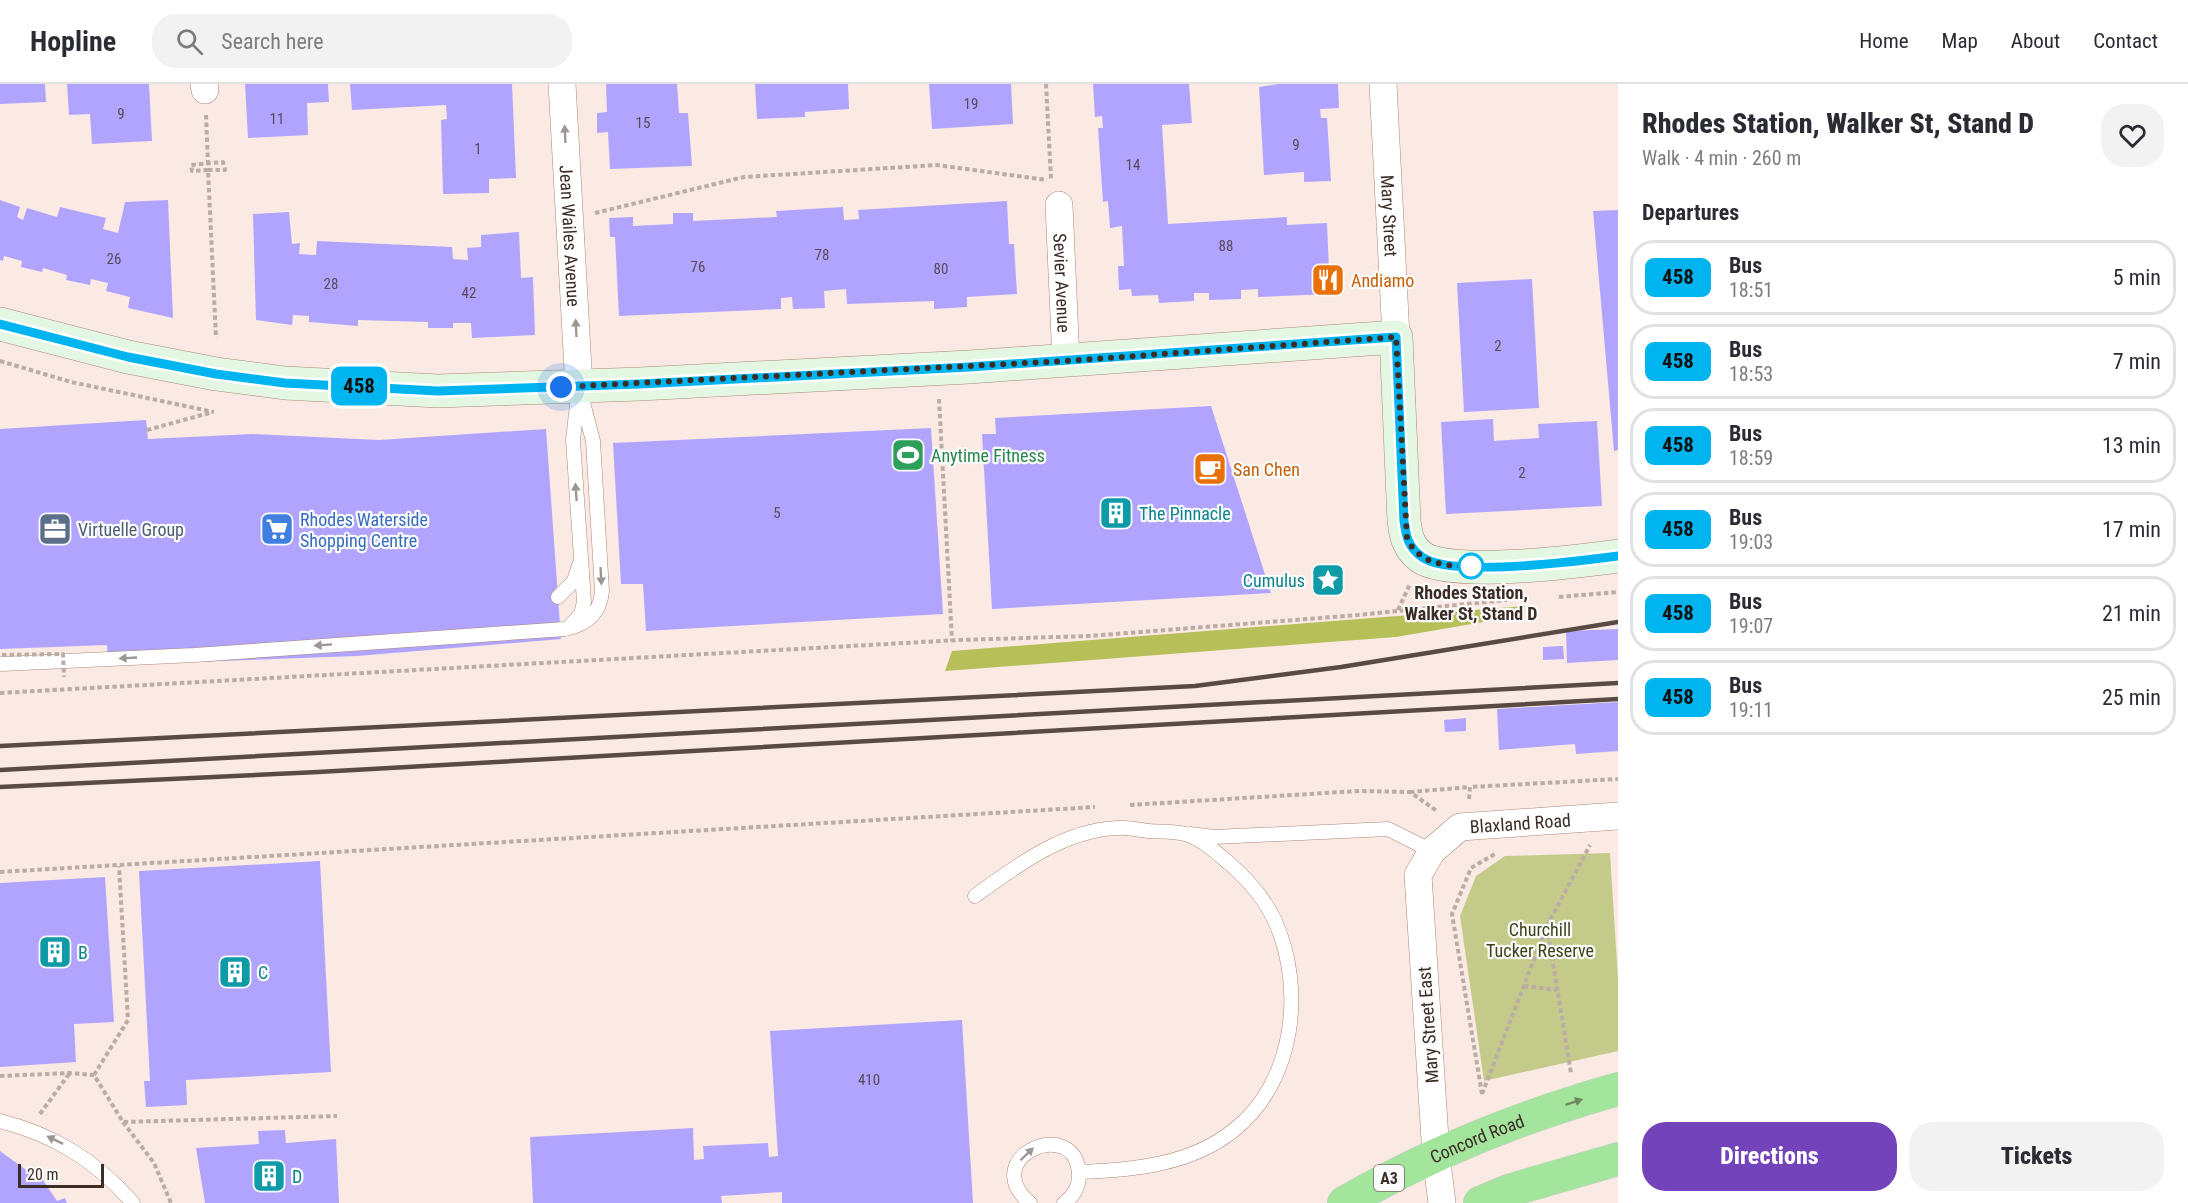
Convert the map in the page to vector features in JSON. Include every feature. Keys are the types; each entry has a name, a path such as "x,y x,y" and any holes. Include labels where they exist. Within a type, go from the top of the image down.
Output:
{"highway":[{"name":"Concord Road","path":"1344,1203 1436,1155 1520,1120 1618,1089"},
{"path":"1480,1203 1511,1190 1618,1159"}],"street":[{"name":"Jean Wailes Avenue","path":"562,84 579,387"},
{"name":"Mary Street","path":"1383,84 1405,533 1412,548 1423,558 1443,564 1479,567 1581,561 1618,556"},
{"name":"Sevier Avenue","path":"1055,193 1066,361"},
{"path":"0,324 128,357 216,374 285,383 438,391 579,387 1066,361 1396,337"},
{"name":"Blaxland Road","path":"1432,851 1460,827 1618,816"},
{"name":"Mary Street East","path":"1432,851 1418,875 1436,1155 1442,1203"}],"lane":[{"path":"566,628 578,619 583,608 573,440 579,387"},
{"path":"2,660 195,655 566,628 584,624 601,602 602,591 593,441 579,387"},
{"path":"558,597 574,581 579,570 580,551"},
{"path":"975,896 1035,855 1073,837 1117,828 1214,837 1388,829 1432,851"},
{"path":"1079,1172 1118,1170 1191,1156 1235,1130 1262,1098 1279,1068 1288,1036 1292,993 1287,958 1275,921 1245,878 1216,853 1186,834"},
{"path":"0,1121 30,1129 60,1142 89,1160 133,1203"},
{"path":"1030,1203 1022,1196 1015,1176 1017,1165 1030,1149 1050,1144 1061,1147 1076,1161 1079,1172 1075,1192 1064,1203"}],"path":[{"path":"570,219 744,177 937,165 1055,193 1046,84"},
{"path":"205,87 208,164"},
{"path":"223,162 225,170 192,171 191,165 208,164 223,162"},
{"path":"208,170 216,338"},
{"path":"0,361 71,382 214,412 147,430"},
{"path":"937,368 952,641"},
{"path":"1552,597 1618,592"},
{"path":"0,693 952,641 1089,636 1358,615 1518,599"},
{"path":"2,660 63,654 64,677"},
{"path":"1119,806 1358,791 1410,792 1618,778"},
{"path":"1410,792 1460,827 1469,810 1470,787"},
{"path":"0,872 1107,806"},
{"path":"1504,848 1471,868 1452,914 1482,1095 1547,926 1594,838 1583,840"},
{"path":"94,1075 128,1020 119,866"},
{"path":"1547,926 1571,1076"},
{"path":"1524,986 1557,990"},
{"path":"30,1129 70,1074"},
{"path":"0,1076 94,1075"},
{"path":"94,1075 123,1122 154,1163 171,1203"},
{"path":"123,1122 337,1116"}],"green space":[{"path":"1525,606 1524,615 1396,637 945,671 952,651"},
{"name":"Churchill Tucker Reserve","path":"1610,853 1618,979 1618,1051 1484,1081 1460,916 1476,876 1505,856"}],"building":[{"path":"0,84 45,84 46,102 0,104"},
{"path":"67,84 149,84 152,141 92,144 90,114 69,115"},
{"path":"245,84 328,84 329,102 307,103 308,135 248,138"},
{"path":"350,84 512,84 516,178 489,179 489,193 443,194 441,120 447,119 446,105 352,110"},
{"path":"606,84 677,84 679,113 688,113 692,166 610,169 608,132 597,133 597,113 607,112"},
{"path":"755,84 848,84 849,109 805,112 805,117 757,119"},
{"path":"929,84 1011,84 1013,124 932,129"},
{"path":"1093,84 1189,84 1192,123 1162,125 1168,224 1287,217 1287,225 1327,223 1330,294 1258,297 1258,289 1241,290 1241,299 1209,300 1209,293 1194,293 1194,301 1159,303 1158,295 1132,296 1131,289 1119,290 1118,266 1124,266 1122,226 1110,228 1108,201 1103,202 1098,128 1103,128 1102,116 1095,117"},
{"path":"1278,84 1338,84 1339,108 1320,109 1321,118 1327,118 1331,181 1304,182 1304,172 1264,175 1259,87"},
{"path":"0,200 20,207 17,217 23,220 27,208 57,217 60,207 106,218 103,229 118,233 125,202 168,200 173,318 128,308 130,297 106,291 108,283 91,279 90,285 66,280 67,275 43,268 42,272 21,267 22,261 4,256 3,261 0,260"},
{"path":"1007,201 1009,244 1014,244 1017,294 967,297 967,307 934,309 934,301 847,304 846,289 824,291 825,308 793,309 792,297 781,298 781,309 619,316 615,237 610,237 609,218 633,217 633,226 673,224 673,213 693,213 693,221 777,217 776,211 843,207 844,220 859,219 858,210"},
{"path":"1618,210 1618,450 1614,451 1593,211"},
{"path":"289,212 292,244 300,243 299,254 316,255 317,241 452,247 453,259 468,260 467,248 481,247 481,235 519,232 521,278 533,277 535,335 472,338 471,323 453,323 453,328 428,328 428,322 358,320 358,326 309,322 309,316 293,315 292,325 256,320 253,214"},
{"path":"1532,279 1539,408 1464,412 1457,283"},
{"name":"The Pinnacle","path":"1211,406 1271,593 992,609 982,434 996,434 995,418"},
{"path":"1493,419 1494,441 1539,438 1538,424 1597,421 1602,506 1446,514 1441,422"},
{"name":"Rhodes Waterside Shopping Centre","path":"146,420 148,439 253,434 379,440 546,429 561,639 357,656 108,665 107,645 0,649 0,429"},
{"path":"931,428 943,614 646,631 643,584 621,584 613,443"},
{"path":"1618,629 1618,660 1567,663 1566,631"},
{"path":"1563,646 1564,659 1543,660 1543,647"},
{"path":"1618,702 1618,751 1576,754 1575,744 1499,750 1497,709"},
{"path":"1466,718 1466,731 1445,732 1444,720"},
{"name":"C","path":"320,861 331,1072 186,1080 187,1105 146,1107 144,1081 150,1081 139,871"},
{"name":"B","path":"105,877 114,1022 74,1024 76,1062 0,1067 0,883"},
{"path":"962,1020 973,1203 782,1203 782,1192 721,1196 722,1203 533,1203 530,1137 693,1128 694,1160 704,1159 703,1146 768,1143 769,1157 778,1156 770,1031"},
{"name":"D","path":"285,1130 286,1143 336,1139 339,1203 205,1203 196,1148 259,1144 258,1131"},
{"path":"0,1151 29,1172 35,1168 57,1201 65,1198 67,1203 0,1203"}],"railway":[{"path":"0,746 1195,686 1341,667 1618,622"},
{"path":"0,770 1618,683"},
{"path":"0,787 318,772 1618,699"}],"bus line":[{"name":"458","path":"0,324 128,357 216,374 285,383 438,391 579,387 969,367 1396,337 1404,521 1405,533 1412,548 1423,558 1431,561 1479,567 1581,561 1618,556"}],"place":[{"name":"Andiamo","path":"1328,280"},
{"name":"Anytime Fitness","path":"908,455"},
{"name":"San Chen","path":"1210,469"},
{"name":"The Pinnacle","path":"1116,513"},
{"name":"Virtuelle Group","path":"55,529"},
{"name":"Rhodes Waterside Shopping Centre","path":"277,529"},
{"name":"Rhodes Station, Walker St, Stand D","path":"1471,566"},
{"name":"Cumulus","path":"1328,580"},
{"name":"B","path":"55,952"},
{"name":"C","path":"235,972"},
{"name":"D","path":"269,1176"}],"route":[{"path":"561,387 1066,361 1396,337 1405,533 1412,548 1423,558 1443,564 1479,567 1471,566"}]}
